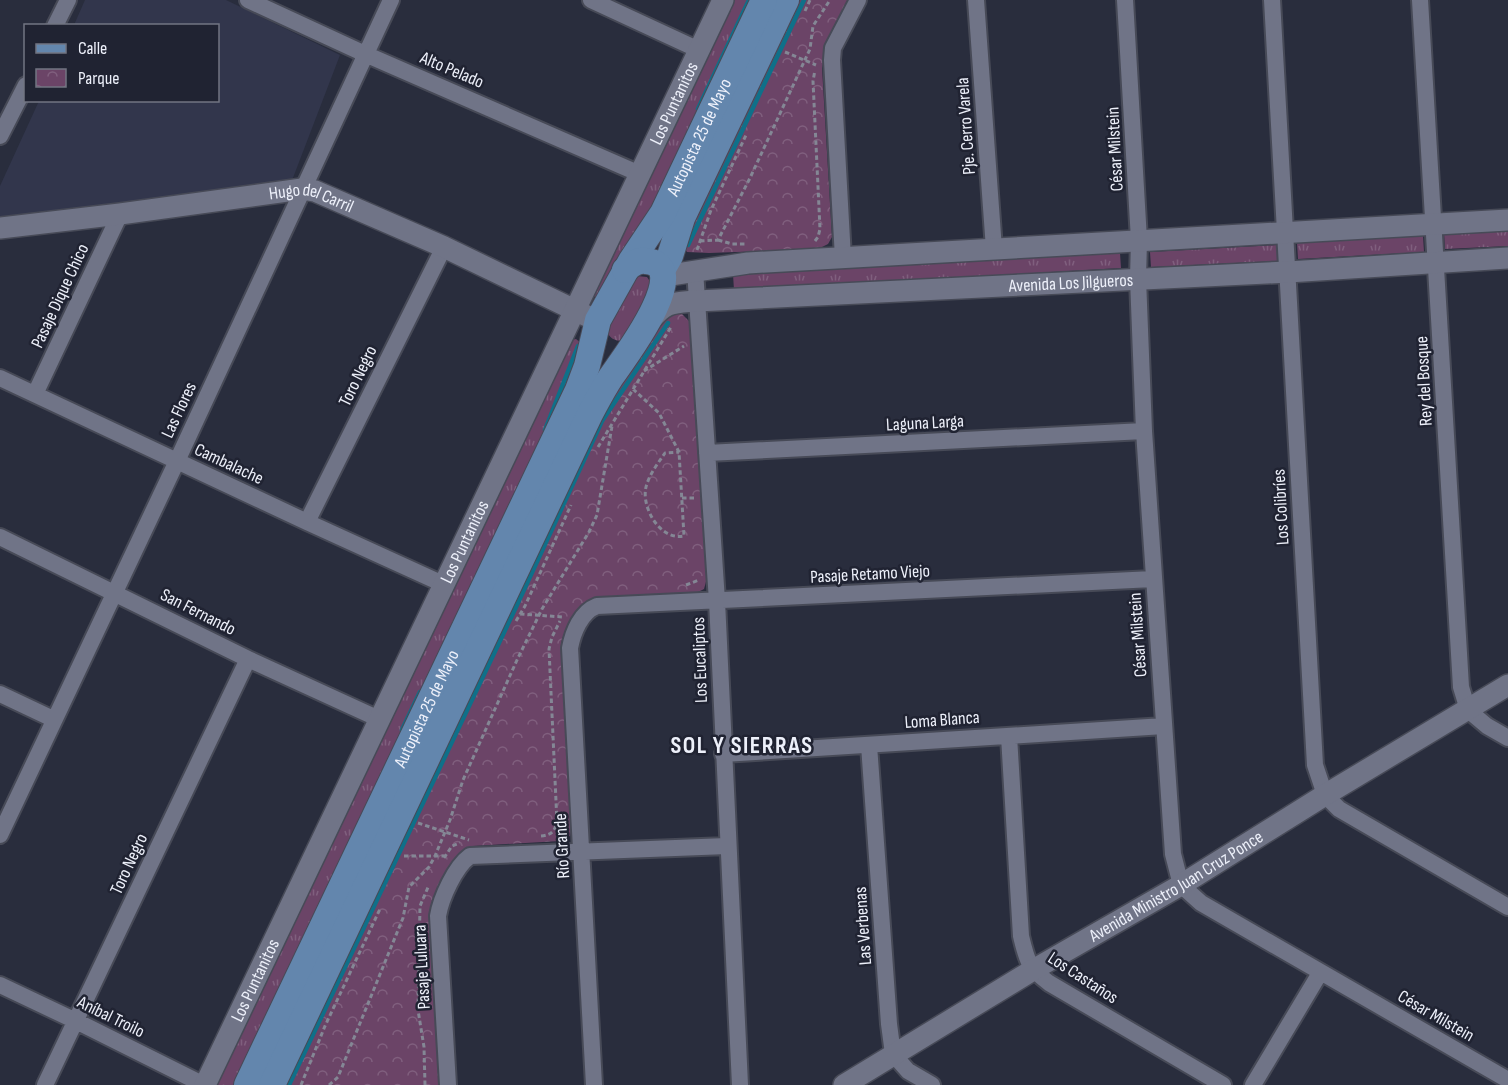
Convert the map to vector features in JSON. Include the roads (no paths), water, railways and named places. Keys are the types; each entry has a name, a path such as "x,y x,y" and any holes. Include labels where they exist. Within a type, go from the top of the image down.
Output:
{"main road":[{"name":"Autopista 25 de Mayo","path":"247,1085 578,390 587,366 597,325 625,270 663,213 764,0"},
{"name":"Autopista 25 de Mayo","path":"272,1085 590,414 611,378 639,338 661,293 664,282 663,273 682,218 793,10"},
{"path":"625,270 644,260 657,265 663,273"},
{"path":"597,325 598,342 604,350 613,353 622,353 639,338"}],"street":[{"path":"56,24 68,0"},
{"name":"Alto Pelado","path":"248,0 365,54 640,174"},
{"name":"Las Flores","path":"0,835 391,0"},
{"path":"591,0 699,50"},
{"name":"Los Puntanitos","path":"205,1085 723,0"},
{"path":"843,258 825,68 858,0"},
{"name":"Pje. Cerro Varela","path":"976,0 994,249"},
{"name":"César Milstein","path":"1125,0 1139,240 1138,279 1144,431 1153,579 1173,854 1181,885 1201,903 1508,1080"},
{"name":"Los Colibríes","path":"1272,0 1314,765 1325,795"},
{"name":"Rey del Bosque","path":"1420,0 1461,687 1468,710"},
{"path":"0,136 24,89"},
{"name":"Hugo del Carril","path":"0,228 302,189 315,191 444,247 574,310 597,325"},
{"name":"Pasaje Dique Chico","path":"35,394 120,214"},
{"name":"Avenida Los Jilgueros","path":"663,273 696,260 748,263 1508,220"},
{"name":"Toro Negro","path":"307,522 444,247"},
{"name":"Avenida Los Jilgueros","path":"639,338 660,309 666,305 697,301 1288,272 1508,258"},
{"name":"Los Eucaliptos","path":"696,260 717,601 740,1085"},
{"name":"Cambalache","path":"0,378 443,584"},
{"name":"Laguna Larga","path":"707,453 1144,431"},
{"name":"San Fernando","path":"0,537 248,659 379,719"},
{"name":"Pasaje Retamo Viejo","path":"580,612 597,606 1153,579"},
{"name":"Río Grande","path":"580,612 572,634 570,648 594,1085"},
{"name":"Toro Negro","path":"45,1085 248,659"},
{"name":"Avenida Ministro Juan Cruz Ponce","path":"844,1085 1033,970 1181,885 1508,685"},
{"path":"0,694 53,719"},
{"path":"1468,710 1487,726 1508,738"},
{"name":"Loma Blanca","path":"723,754 1164,726"},
{"name":"Los Castaños","path":"1009,736 1021,936 1025,956 1033,970 1049,983 1223,1085"},
{"name":"Las Verbenas","path":"869,745 893,1054"},
{"path":"1325,795 1339,808 1508,907"},
{"path":"582,851 727,846"},
{"name":"Pasaje Luluara","path":"448,1085 438,916 461,863 470,856 582,851"},
{"path":"1253,1085 1320,973"},
{"name":"Aníbal Troilo","path":"0,985 205,1085"},
{"path":"893,1054 908,1071 932,1085"}],"waterway":[{"path":"698,109 749,0"},
{"path":"688,245 804,0"},
{"path":"289,1085 602,421 668,323"},
{"path":"545,430 578,346"},
{"path":"402,730 420,692"}],"district":[{"name":"SOL Y SIERRAS","path":"742,745"}]}
